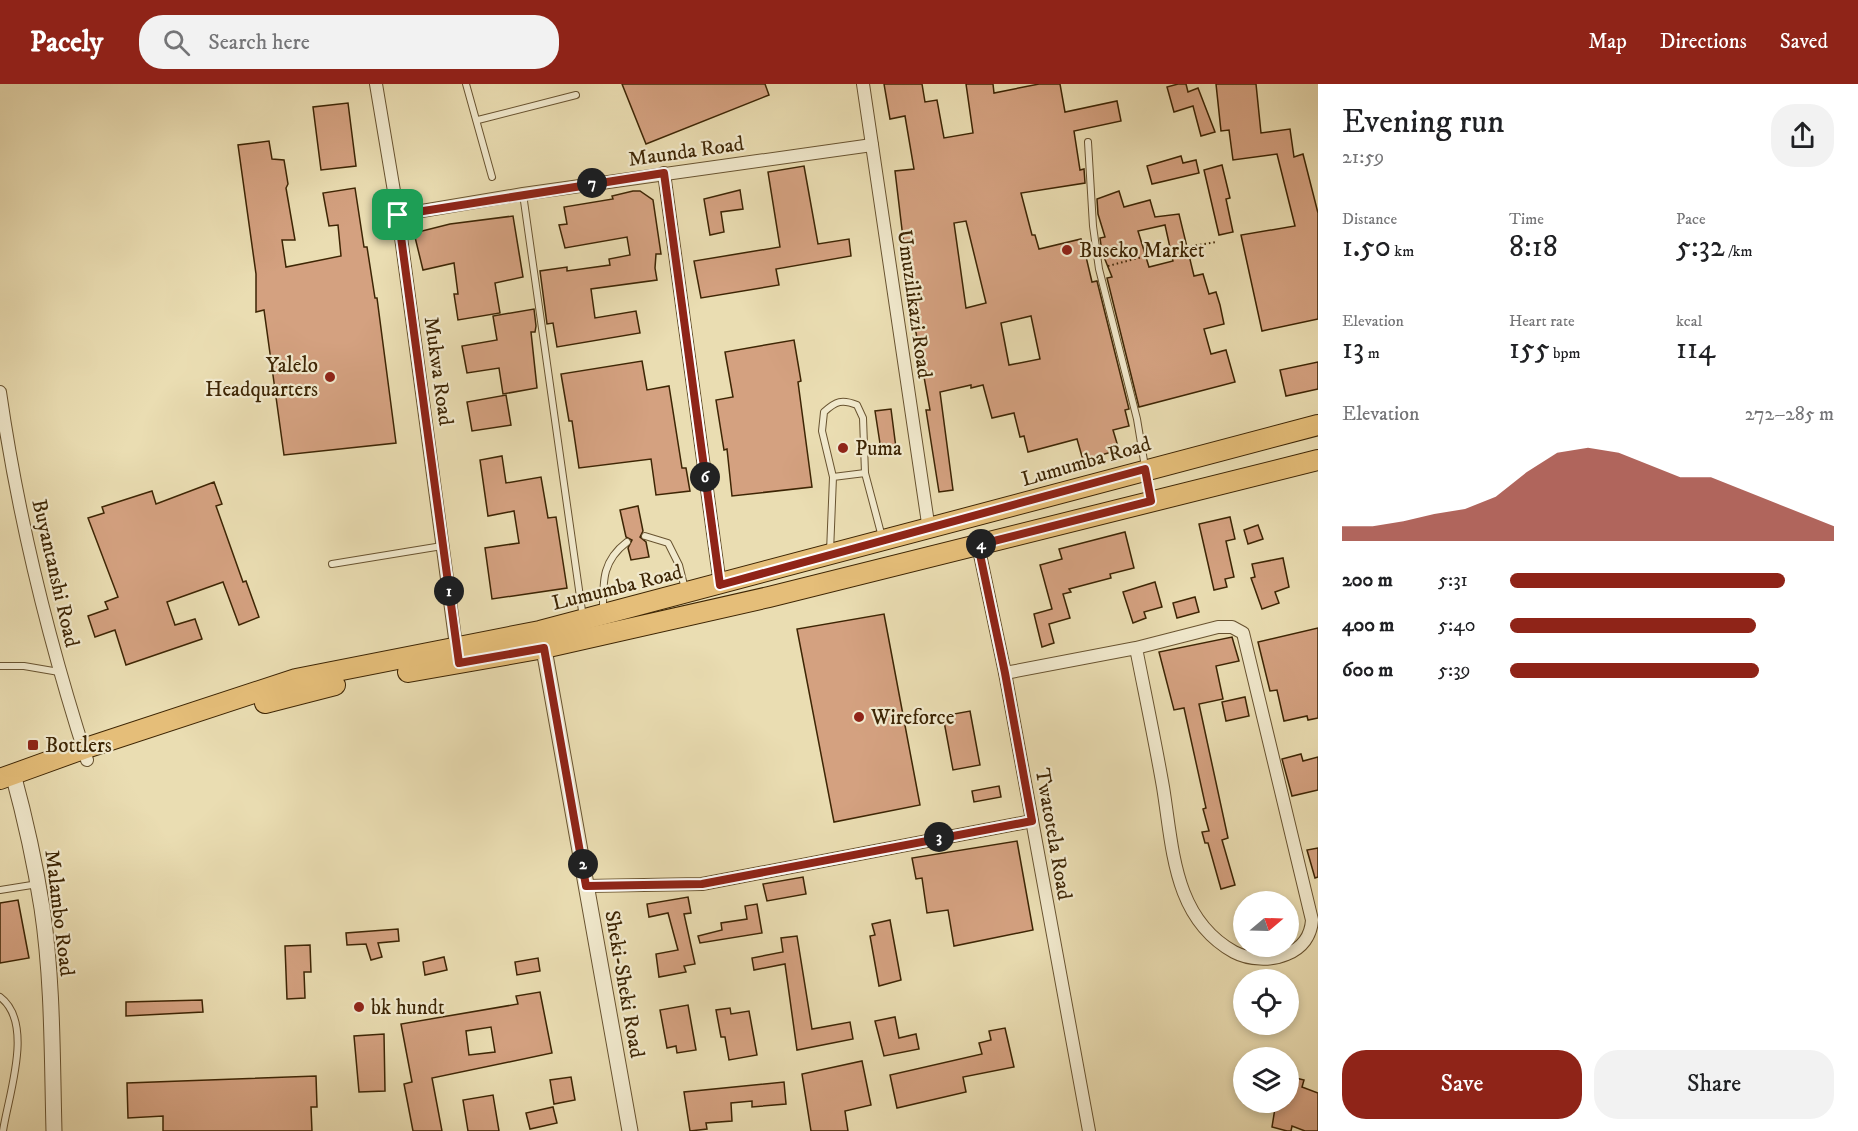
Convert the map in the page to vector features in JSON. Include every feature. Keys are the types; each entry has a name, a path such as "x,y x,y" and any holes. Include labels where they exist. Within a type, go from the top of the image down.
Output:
{"main road":[{"name":"Lumumba Road","path":"542,639 583,620 603,614 929,530 1145,469 1318,425"},
{"name":"Lumumba Road","path":"7,782 85,754 299,693 458,656 758,600 1318,460"}],"street":[{"name":"Mukwa Road","path":"376,84 398,215 458,656"},
{"name":"Umuzilikazi Road","path":"863,84 929,530"},
{"name":"Maunda Road","path":"398,215 664,173 872,145"},
{"path":"664,173 720,585"},
{"name":"Buyantanshi Road","path":"0,392 35,584 59,672 85,754"},
{"name":"Twatotela Road","path":"978,545 1005,673 1089,1131"},
{"path":"1005,673 1136,648 1218,627 1232,627 1242,633 1315,919 1312,931 1297,949 1269,958 1239,955 1214,939 1189,907 1179,884 1136,648"},
{"name":"Sheki-Sheki Road","path":"542,639 630,1131"},
{"name":"Malambo Road","path":"7,782 38,884 45,937 54,1131"},
{"path":"586,886 702,884 1032,821"}],"lane":[{"path":"466,84 478,120 492,177"},
{"path":"478,120 576,95"},
{"path":"1088,142 1091,206 1100,268 1137,419 1151,501"},
{"path":"523,194 583,620"},
{"path":"830,555 833,477 822,431 824,411 835,402 845,400 857,405 863,418 865,473 883,542"},
{"path":"833,477 865,473"},
{"path":"645,537 668,543 679,565 686,594"},
{"path":"603,614 603,578 613,553 627,542"},
{"path":"332,564 443,546"},
{"path":"0,666 24,666 59,672"},
{"path":"0,890 38,884"},
{"path":"0,997 8,1002 17,1030 17,1073 7,1102 3,1131"}],"path":[{"path":"1100,268 1165,251 1216,242"}],"building":[{"path":"622,84 765,84 769,95 646,144"},
{"path":"884,84 922,84 925,102 937,100 944,138 973,133 966,84 993,84 994,93 1039,84 1060,84 1065,112 1117,101 1121,121 1074,131 1080,170 1084,169 1085,183 1021,193 1032,235 1035,235 1039,249 1081,239 1083,244 1092,282 1097,281 1129,409 1125,410 1129,426 1113,430 1119,450 1083,460 1077,439 1028,452 1024,436 1020,437 1014,413 992,418 983,385 971,388 971,385 940,392 953,490 939,492 926,410 930,410 911,305 895,171 914,169 905,116 890,119","holes":["966,221 986,303 966,308 954,223","1031,316 1040,359 1009,365 1001,323"]},
{"path":"1186,84 1188,92 1198,88 1215,132 1201,136 1193,106 1174,112 1167,87"},
{"path":"1216,84 1256,84 1261,133 1290,129 1294,157 1303,154 1318,213 1318,319 1262,331 1241,235 1295,226 1277,154 1233,160 1229,130 1221,131"},
{"path":"348,103 356,166 321,170 313,107"},
{"path":"269,141 272,159 284,160 288,184 286,188 295,240 282,240 286,267 341,256 338,225 329,226 323,193 355,188 364,247 367,247 375,298 377,298 396,443 284,455 264,310 256,312 256,274 238,145"},
{"path":"1181,156 1183,163 1196,160 1199,173 1152,184 1147,166"},
{"path":"1222,165 1230,198 1226,199 1233,232 1219,235 1204,170"},
{"path":"804,166 818,244 849,239 851,256 776,269 779,285 701,298 694,261 780,247 768,172"},
{"path":"740,190 743,209 721,212 724,232 710,235 704,199"},
{"path":"640,191 653,200 661,254 656,254 657,280 591,289 595,318 636,311 640,333 557,347 553,323 547,324 540,271 567,267 567,271 610,265 609,259 630,255 627,237 565,248 559,225 567,224 564,207 613,199 612,196"},
{"path":"1119,191 1124,207 1150,200 1155,217 1179,214 1194,276 1203,274 1209,294 1216,292 1220,305 1224,324 1204,329 1211,354 1226,350 1235,382 1139,407 1107,278 1112,277 1102,252 1100,238 1105,237 1098,214 1097,199","holes":["1165,225 1173,261 1149,267 1138,231"]},
{"path":"513,216 523,277 495,283 500,313 458,320 454,294 458,294 454,263 423,270 414,233 450,224"},
{"path":"534,309 536,326 535,332 531,332 537,388 503,394 499,368 467,373 462,346 497,340 493,316"},
{"path":"794,340 801,381 798,382 812,487 732,496 727,449 724,450 716,400 733,397 725,352"},
{"path":"642,361 647,390 669,386 682,468 686,468 690,491 656,495 651,459 579,468 572,421 569,421 561,374"},
{"path":"1318,362 1318,389 1286,396 1280,370"},
{"path":"506,395 511,425 472,431 467,402"},
{"path":"891,409 896,448 881,450 875,411"},
{"path":"502,456 506,483 541,477 548,518 556,517 567,588 492,599 485,548 519,543 514,511 488,516 480,460"},
{"path":"214,482 222,504 216,506 243,582 246,581 259,617 239,625 223,582 167,602 175,625 195,619 202,639 126,665 115,630 95,637 88,616 108,609 105,602 118,597 88,518 104,513 102,507 152,491 156,504"},
{"path":"638,506 643,531 640,537 646,542 649,557 631,560 628,548 632,540 626,537 620,510"},
{"path":"1230,517 1235,539 1226,541 1234,577 1225,579 1227,587 1214,590 1199,524"},
{"path":"1258,525 1263,539 1248,544 1244,530"},
{"path":"1125,532 1134,568 1110,574 1111,578 1069,589 1071,592 1063,594 1070,618 1049,624 1054,643 1042,647 1034,614 1052,609 1040,565 1062,559 1059,549"},
{"path":"1283,558 1289,587 1275,592 1279,603 1262,609 1251,578 1255,577 1252,564"},
{"path":"1155,582 1162,607 1144,612 1146,618 1133,623 1123,592"},
{"path":"1195,597 1199,612 1177,618 1173,603"},
{"name":"Wireforce","path":"884,614 920,805 834,822 797,629"},
{"path":"1318,628 1318,718 1308,720 1307,716 1284,721 1277,690 1270,691 1258,642"},
{"path":"1232,637 1239,661 1216,666 1223,699 1199,704 1228,838 1222,840 1235,885 1221,889 1208,843 1205,843 1202,832 1209,831 1203,809 1206,808 1184,708 1174,710 1159,652"},
{"path":"1245,697 1249,716 1226,721 1222,702"},
{"path":"970,711 980,765 953,770 943,716"},
{"path":"1301,754 1303,761 1318,757 1318,790 1292,796 1282,759"},
{"path":"999,786 1001,797 974,802 972,791"},
{"path":"1017,841 1033,930 954,946 948,910 927,913 922,878 916,879 912,858"},
{"path":"1318,848 1318,877 1315,878 1307,850"},
{"path":"803,877 806,894 767,901 763,884"},
{"path":"688,897 691,913 684,914 695,964 684,966 686,972 659,977 656,954 678,950 668,913 649,917 647,904"},
{"path":"18,900 29,958 0,963 0,903"},
{"path":"757,904 762,933 700,943 698,936 722,930 721,923 747,919 745,906"},
{"path":"890,920 901,980 879,986 870,936 875,935 872,924"},
{"path":"398,929 399,941 378,943 382,957 371,960 366,944 347,945 346,933"},
{"path":"797,936 812,1029 850,1022 853,1039 797,1050 785,964 754,970 752,958 783,952 781,938"},
{"path":"310,945 311,972 304,972 305,998 287,999 285,946"},
{"path":"444,957 447,970 425,975 423,962"},
{"path":"538,958 540,971 517,975 515,962"},
{"path":"540,992 552,1053 432,1078 442,1131 413,1131 404,1084 412,1082 401,1024 518,1004 516,996","holes":["491,1027 495,1052 469,1055 466,1031"]},
{"path":"202,1000 203,1012 126,1016 126,1002"},
{"path":"688,1005 696,1050 677,1053 676,1046 667,1048 660,1010"},
{"path":"730,1008 731,1014 749,1011 757,1055 729,1060 725,1037 721,1037 716,1010"},
{"path":"895,1017 899,1038 916,1034 919,1049 884,1056 875,1021"},
{"path":"1005,1028 1014,1067 963,1077 966,1092 897,1108 890,1075 982,1054 979,1043 991,1040 989,1031"},
{"path":"384,1034 385,1091 359,1092 354,1036"},
{"path":"862,1061 871,1105 845,1111 848,1131 811,1131 802,1074"},
{"path":"316,1076 317,1107 311,1107 312,1131 163,1131 163,1116 128,1118 127,1083"},
{"path":"571,1077 575,1100 554,1104 550,1080"},
{"path":"1299,1079 1304,1080 1302,1087 1318,1093 1318,1131 1305,1131 1292,1126 1291,1131 1272,1127 1274,1113 1299,1113"},
{"path":"784,1082 786,1104 752,1107 752,1101 731,1103 732,1121 706,1123 707,1129 690,1131 684,1092"},
{"path":"493,1095 499,1131 468,1131 463,1100"},
{"path":"553,1107 557,1123 530,1129 526,1113"}],"place":[{"name":"Buseko Market","path":"1067,250"},
{"name":"Yalelo Headquarters","path":"330,377"},
{"name":"Puma","path":"843,448"},
{"name":"Wireforce","path":"859,717"},
{"name":"Bottlers","path":"33,745"},
{"name":"bk hundt","path":"359,1007"}],"route":[{"path":"664,173 720,585 929,530 1145,469 1151,501 978,545 1005,673 1032,821 979,829 702,884 586,886 544,648 459,663 398,215 664,173"}]}
